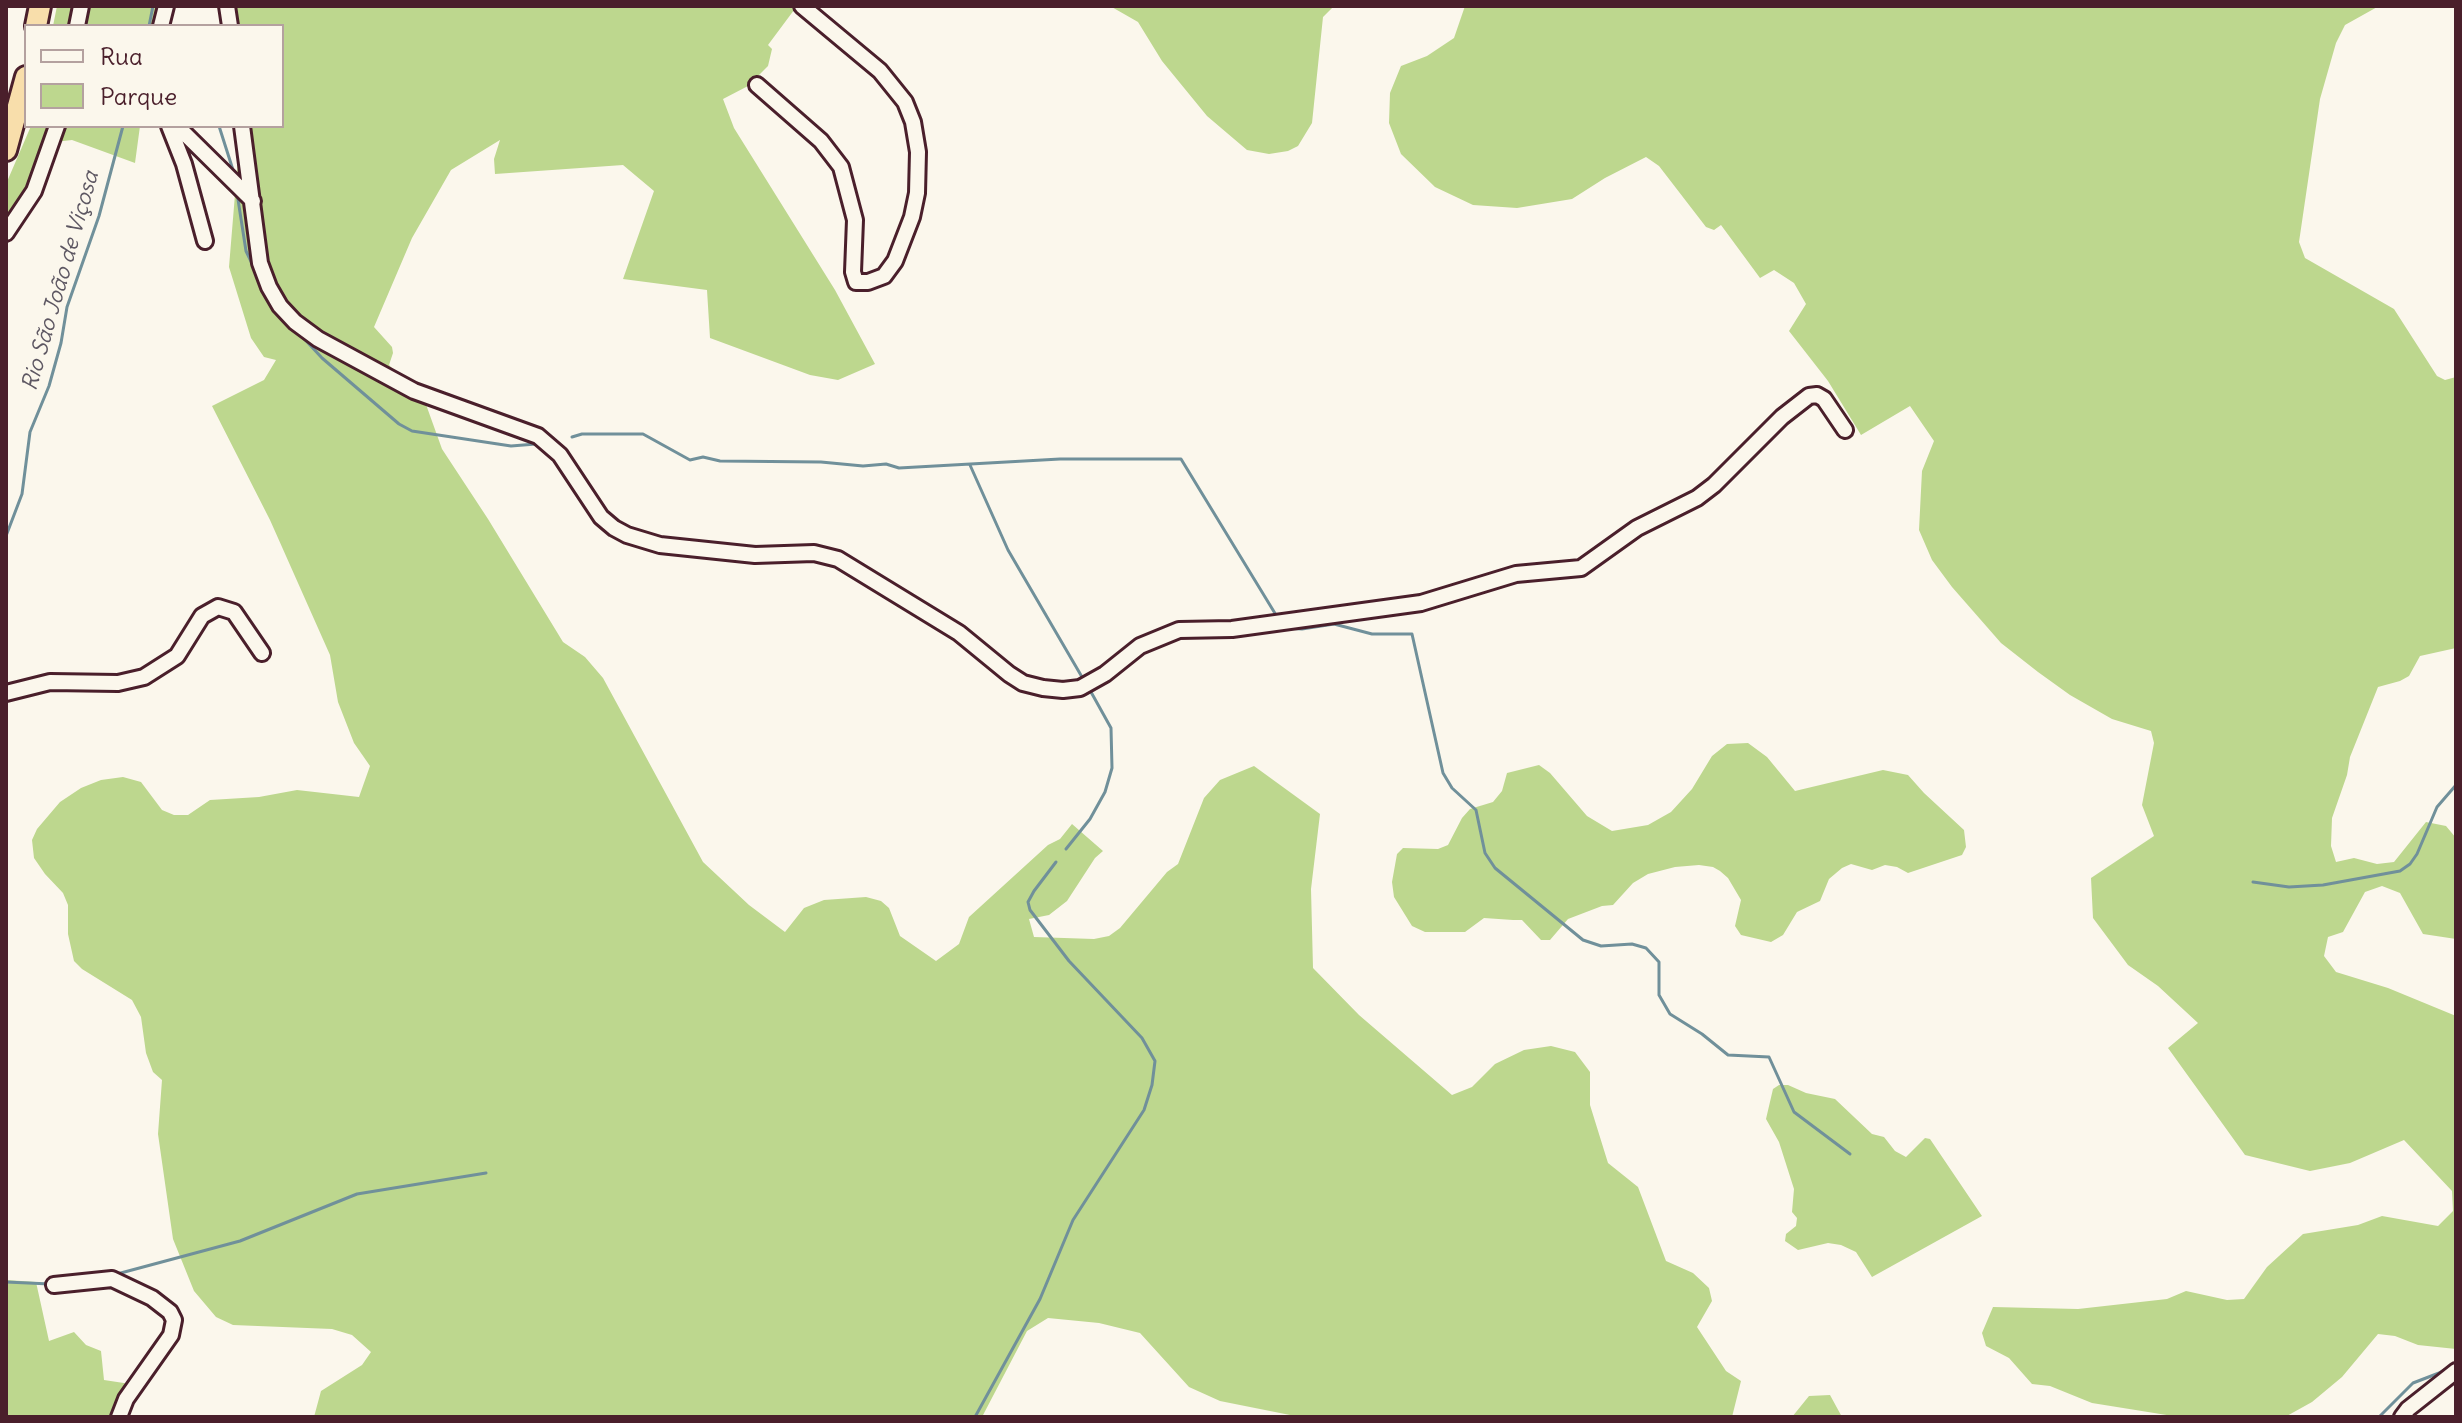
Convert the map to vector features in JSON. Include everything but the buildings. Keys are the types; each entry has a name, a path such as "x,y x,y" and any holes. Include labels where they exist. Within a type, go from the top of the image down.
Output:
{"highway":[{"path":"6,150 24,84"}],"street":[{"path":"757,85 821,141 841,167 855,220 853,272 856,282 868,282 884,276 895,261 912,217 917,193 918,152 913,122 905,102 886,77 802,6"},
{"path":"6,233 38,183 56,128"},
{"path":"170,128 184,164 205,241"},
{"path":"179,128 253,201"},
{"path":"242,128 260,263 280,306 318,339 414,391 538,436 560,455 601,517 627,535 660,545 755,555 814,553 838,559 959,633 1023,683 1043,688 1080,688 1105,674 1140,646 1179,630 1232,629 1407,605 1529,571 1581,568 1637,528 1714,485 1782,417 1809,396 1817,395 1824,399 1845,430"},
{"path":"6,693 50,682 118,683 144,677 177,656 202,616 218,607 234,612 262,653"},
{"path":"54,1285 112,1279 152,1298 170,1312 174,1320 171,1335 126,1399 119,1417"},
{"path":"2402,1417 2456,1371"}],"green space":[{"path":"57,6 169,6 164,24 53,24"},
{"path":"233,6 797,6 768,45 772,49 768,66 748,86 723,99 734,128 835,290 875,364 838,380 810,375 710,338 707,290 623,279 654,191 623,165 495,174 494,159 500,140 451,170 412,238 374,327 392,347 389,365 419,385 442,449 563,642 585,657 603,678 703,862 749,905 785,932 804,908 824,900 866,897 881,901 889,908 900,936 936,961 959,944 969,917 1048,845 1060,839 1072,824 1103,851 1095,858 1067,901 1049,915 1029,919 1034,937 1094,939 1109,936 1120,928 1167,872 1178,864 1204,798 1220,780 1254,766 1320,814 1311,889 1313,968 1359,1015 1452,1095 1472,1087 1495,1064 1524,1050 1551,1046 1575,1052 1590,1072 1590,1105 1608,1163 1638,1187 1666,1261 1693,1273 1709,1288 1712,1301 1697,1327 1726,1371 1741,1381 1732,1417 1300,1417 1220,1401 1189,1387 1140,1333 1099,1323 1048,1318 1027,1331 982,1417 314,1417 321,1391 362,1365 371,1352 352,1335 332,1329 233,1325 216,1317 194,1291 173,1239 158,1134 162,1080 153,1072 146,1053 141,1017 132,1000 74,961 68,934 68,905 63,893 34,858 32,840 37,829 60,802 81,788 101,780 123,777 141,782 162,810 174,815 188,815 210,800 259,797 297,790 359,797 370,766 354,743 338,702 330,655 270,520 212,406 264,380 276,360 264,357 251,338 229,267 238,128 284,128 284,24 234,24"},
{"path":"1110,6 1334,6 1323,17 1312,123 1298,146 1269,154 1247,150 1207,116 1162,61 1138,22"},
{"path":"1465,6 2379,6 2345,25 2336,43 2320,99 2299,242 2305,258 2394,309 2437,376 2445,380 2456,377 2456,648 2420,656 2409,676 2378,687 2350,757 2332,818 2331,846 2336,862 2354,858 2377,864 2394,862 2426,822 2446,826 2456,838 2456,939 2423,934 2400,893 2382,886 2365,892 2343,932 2328,937 2324,956 2336,972 2388,988 2456,1016 2456,1349 2418,1345 2395,1336 2378,1334 2342,1377 2312,1402 2285,1417 2179,1417 2092,1403 2050,1386 2032,1384 2009,1358 1986,1346 1982,1333 1993,1307 2078,1309 2167,1299 2186,1291 2227,1300 2244,1299 2267,1267 2303,1234 2358,1225 2382,1216 2438,1226 2453,1211 2452,1191 2404,1140 2350,1163 2310,1171 2245,1155 2168,1048 2198,1023 2158,986 2128,965 2093,918 2091,878 2154,836 2142,805 2154,743 2151,731 2112,719 2038,672 2001,643 1952,587 1932,560 1919,530 1922,471 1934,441 1910,406 1861,435 1828,381 1789,331 1806,304 1794,283 1774,270 1760,278 1721,225 1714,230 1706,227 1659,166 1646,157 1572,199 1517,208 1473,205 1435,187 1401,154 1389,123 1390,93 1401,66 1427,56 1454,38"},
{"path":"30,128 140,128 135,163 72,140 55,142 6,227 6,184"},
{"path":"1748,743 1767,757 1795,791 1883,770 1908,775 1964,830 1966,847 1962,855 1908,873 1885,865 1872,870 1851,864 1842,868 1829,879 1820,901 1797,912 1783,935 1771,942 1741,935 1735,926 1741,900 1728,878 1713,867 1699,865 1648,874 1633,883 1613,905 1568,919 1550,940 1541,940 1522,920 1484,918 1465,932 1425,932 1412,926 1394,897 1392,882 1397,854 1403,848 1438,849 1448,845 1470,809 1493,802 1502,791 1507,773 1539,765 1550,773 1587,816 1612,831 1648,825 1671,812 1692,789 1712,756 1727,744"},
{"path":"1779,1085 1835,1099 1872,1134 1884,1137 1895,1151 1906,1157 1925,1138 1930,1139 1982,1216 1872,1277 1856,1252 1841,1245 1828,1243 1798,1250 1785,1241 1786,1234 1796,1226 1797,1218 1792,1212 1794,1189 1779,1142 1766,1119 1773,1089"},
{"path":"6,1280 36,1282 49,1341 74,1332 86,1345 101,1351 104,1380 137,1385 125,1417 6,1417"},
{"path":"1830,1395 1842,1417 1792,1417 1809,1396"}],"waterway":[{"name":"Rio São João de Viçosa","path":"149,24 153,6"},
{"name":"Rio São João de Viçosa","path":"6,536 22,494 30,432 49,386 67,307 99,216 122,128"},
{"path":"220,128 233,170"},
{"path":"237,193 246,251 259,278"},
{"path":"298,332 322,358 399,424 412,431 511,446 536,444"},
{"path":"572,437 582,434 643,434 690,460 703,457 720,461 821,462 863,466 886,464 899,468 1060,459 1181,459 1276,615"},
{"path":"970,465 1008,550 1082,677"},
{"path":"1284,628 1302,629 1334,624 1372,634 1412,634 1443,773 1452,788 1476,810 1485,853 1495,868 1583,940 1601,946 1632,944 1646,948 1659,962 1659,995 1670,1014 1728,1055 1769,1057 1794,1112 1850,1154"},
{"path":"1066,849 1090,819 1105,792 1112,768 1111,728 1091,692"},
{"path":"2253,882 2289,887 2323,885 2400,871 2417,854 2437,807 2456,785"},
{"path":"975,1417 1040,1299 1073,1220 1144,1110 1152,1085 1155,1061 1142,1038 1069,961 1030,910 1028,902 1056,862"},
{"path":"117,1274 240,1241 357,1194 486,1173"},
{"path":"6,1282 50,1284"},
{"path":"2379,1417 2413,1383 2456,1363"}]}
